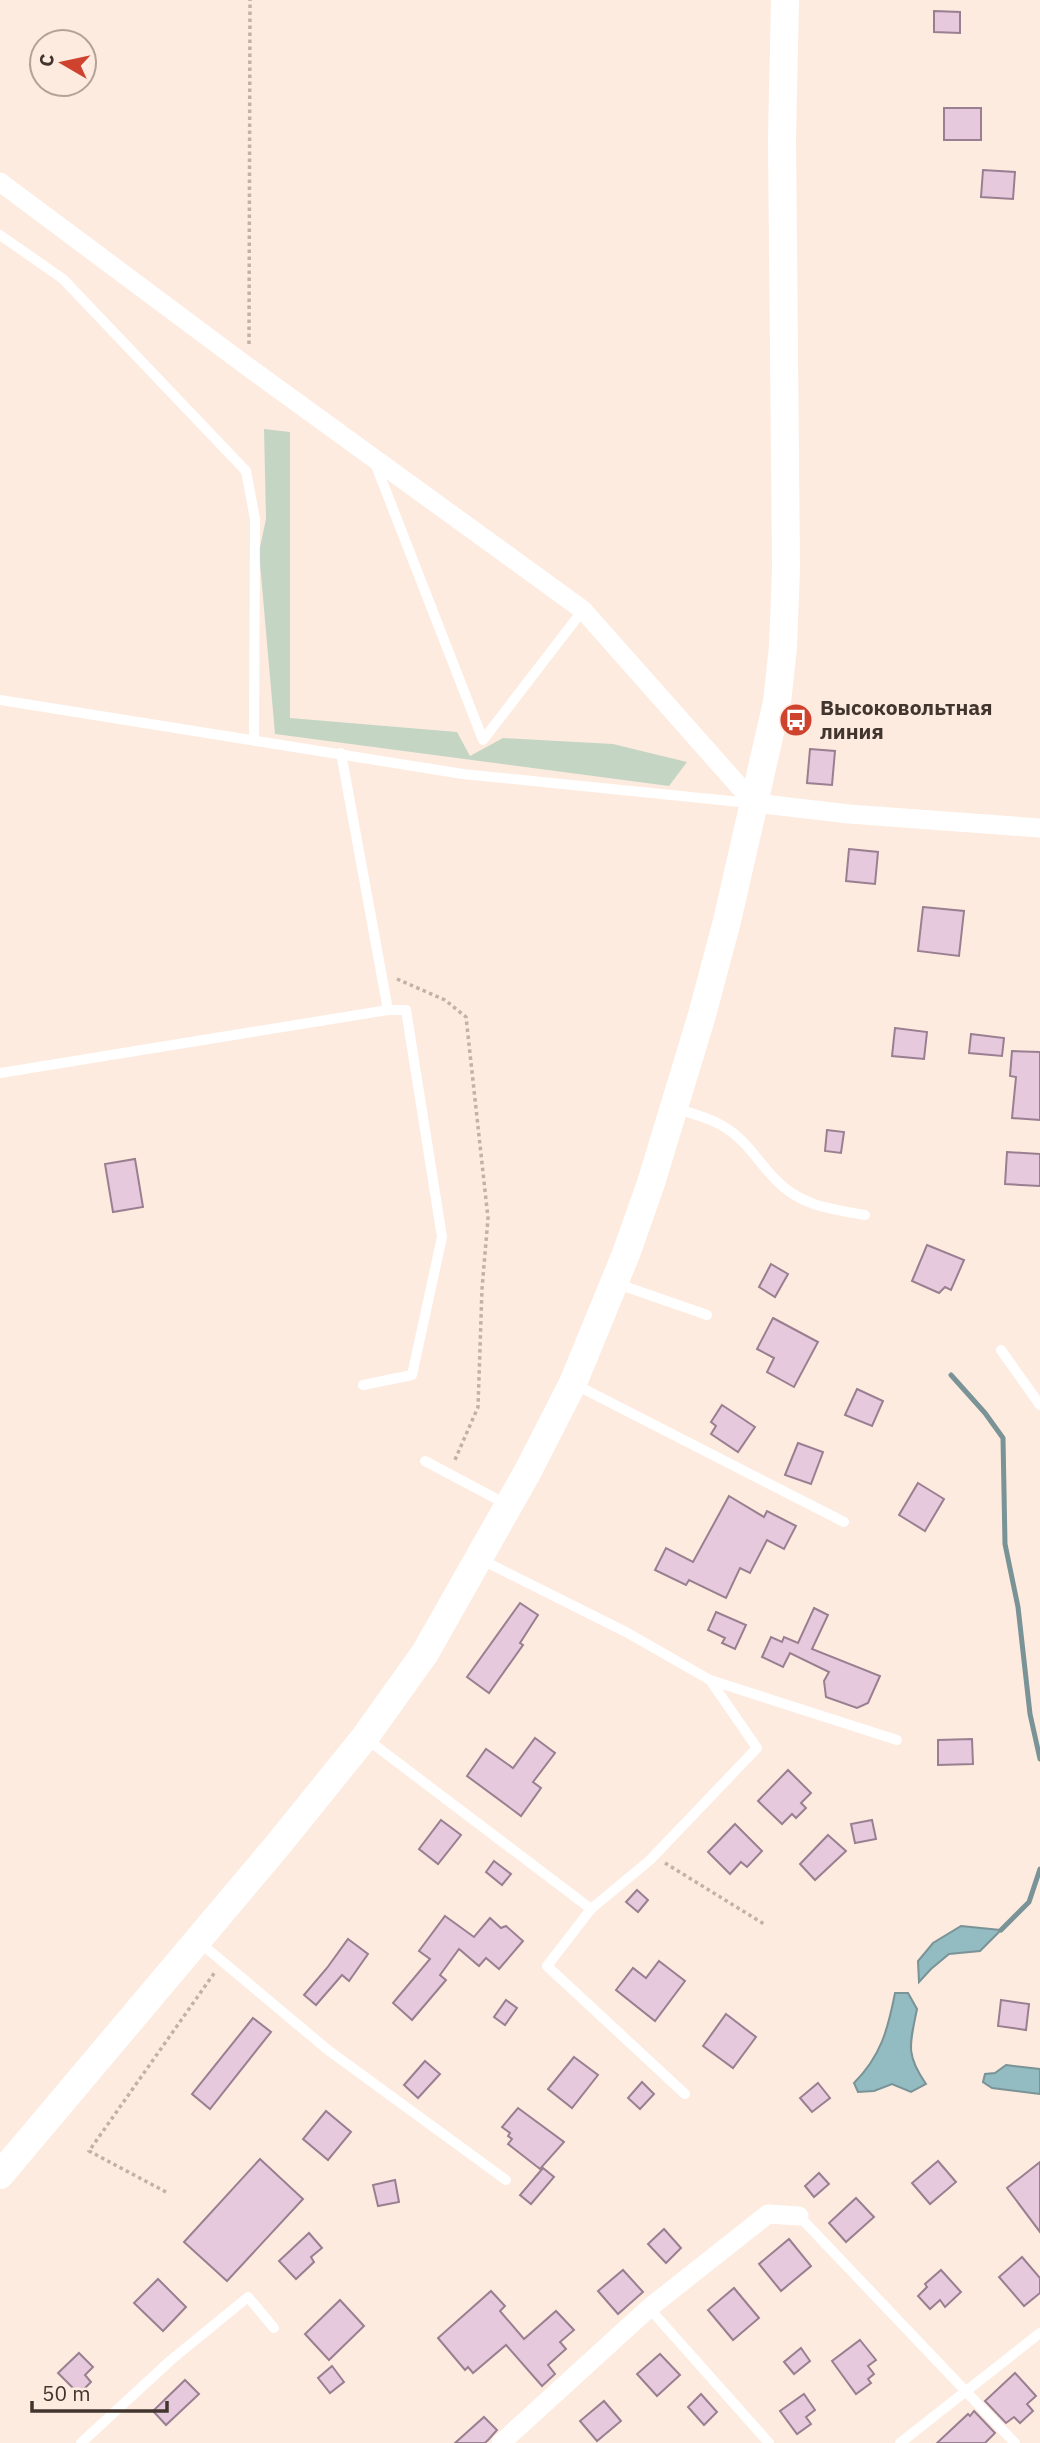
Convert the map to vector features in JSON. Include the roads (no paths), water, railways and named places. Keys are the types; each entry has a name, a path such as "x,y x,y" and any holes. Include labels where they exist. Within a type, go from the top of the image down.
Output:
{"main road":[{"path":"0,2175 365,1737 425,1653 480,1559 573,1383 651,1183 716,961 777,702 783,647 786,568 782,150 785,0"}],"street":[{"path":"0,182 248,368 583,610 754,803 849,814 1040,828"},
{"path":"501,2443 649,2308 768,2214 799,2216"}],"lane":[{"path":"0,235 63,279 246,471 255,519 254,740"},
{"path":"372,456 483,740 583,610"},
{"path":"0,700 463,774 754,803"},
{"path":"341,753 388,1010"},
{"path":"0,1073 388,1010 407,1010 442,1237 412,1375 363,1385"},
{"path":"675,1108 724,1126 743,1141 776,1180 817,1207 865,1214"},
{"path":"614,1283 707,1315"},
{"path":"1001,1350 1040,1405"},
{"path":"573,1383 844,1522"},
{"path":"425,1461 509,1506"},
{"path":"480,1559 626,1632 710,1680 897,1740"},
{"path":"685,2094 547,1966 590,1909 650,1860 757,1748 710,1680"},
{"path":"365,1737 590,1909"},
{"path":"198,1940 328,2050 506,2180"},
{"path":"799,2216 1015,2443"},
{"path":"81,2443 171,2360 248,2297 274,2328"},
{"path":"649,2308 769,2443"},
{"path":"900,2443 1040,2333"}],"water":[{"path":"961,1926 1001,1930 980,1951 949,1954 919,1982 918,1961 933,1943"},
{"path":"895,1993 908,1993 917,2009 911,2048 915,2065 926,2084 911,2092 892,2084 874,2091 858,2092 854,2083 877,2052"},
{"path":"1006,2065 1040,2069 1040,2094 992,2088 983,2082 985,2074 995,2073"}],"waterway":[{"path":"951,1375 1003,1438 1005,1544 1018,1607 1030,1714 1040,1759"},
{"path":"1001,1930 1029,1902 1040,1869"}],"place":[{"name":"Высоковольтная линия","path":"796,720"}]}
